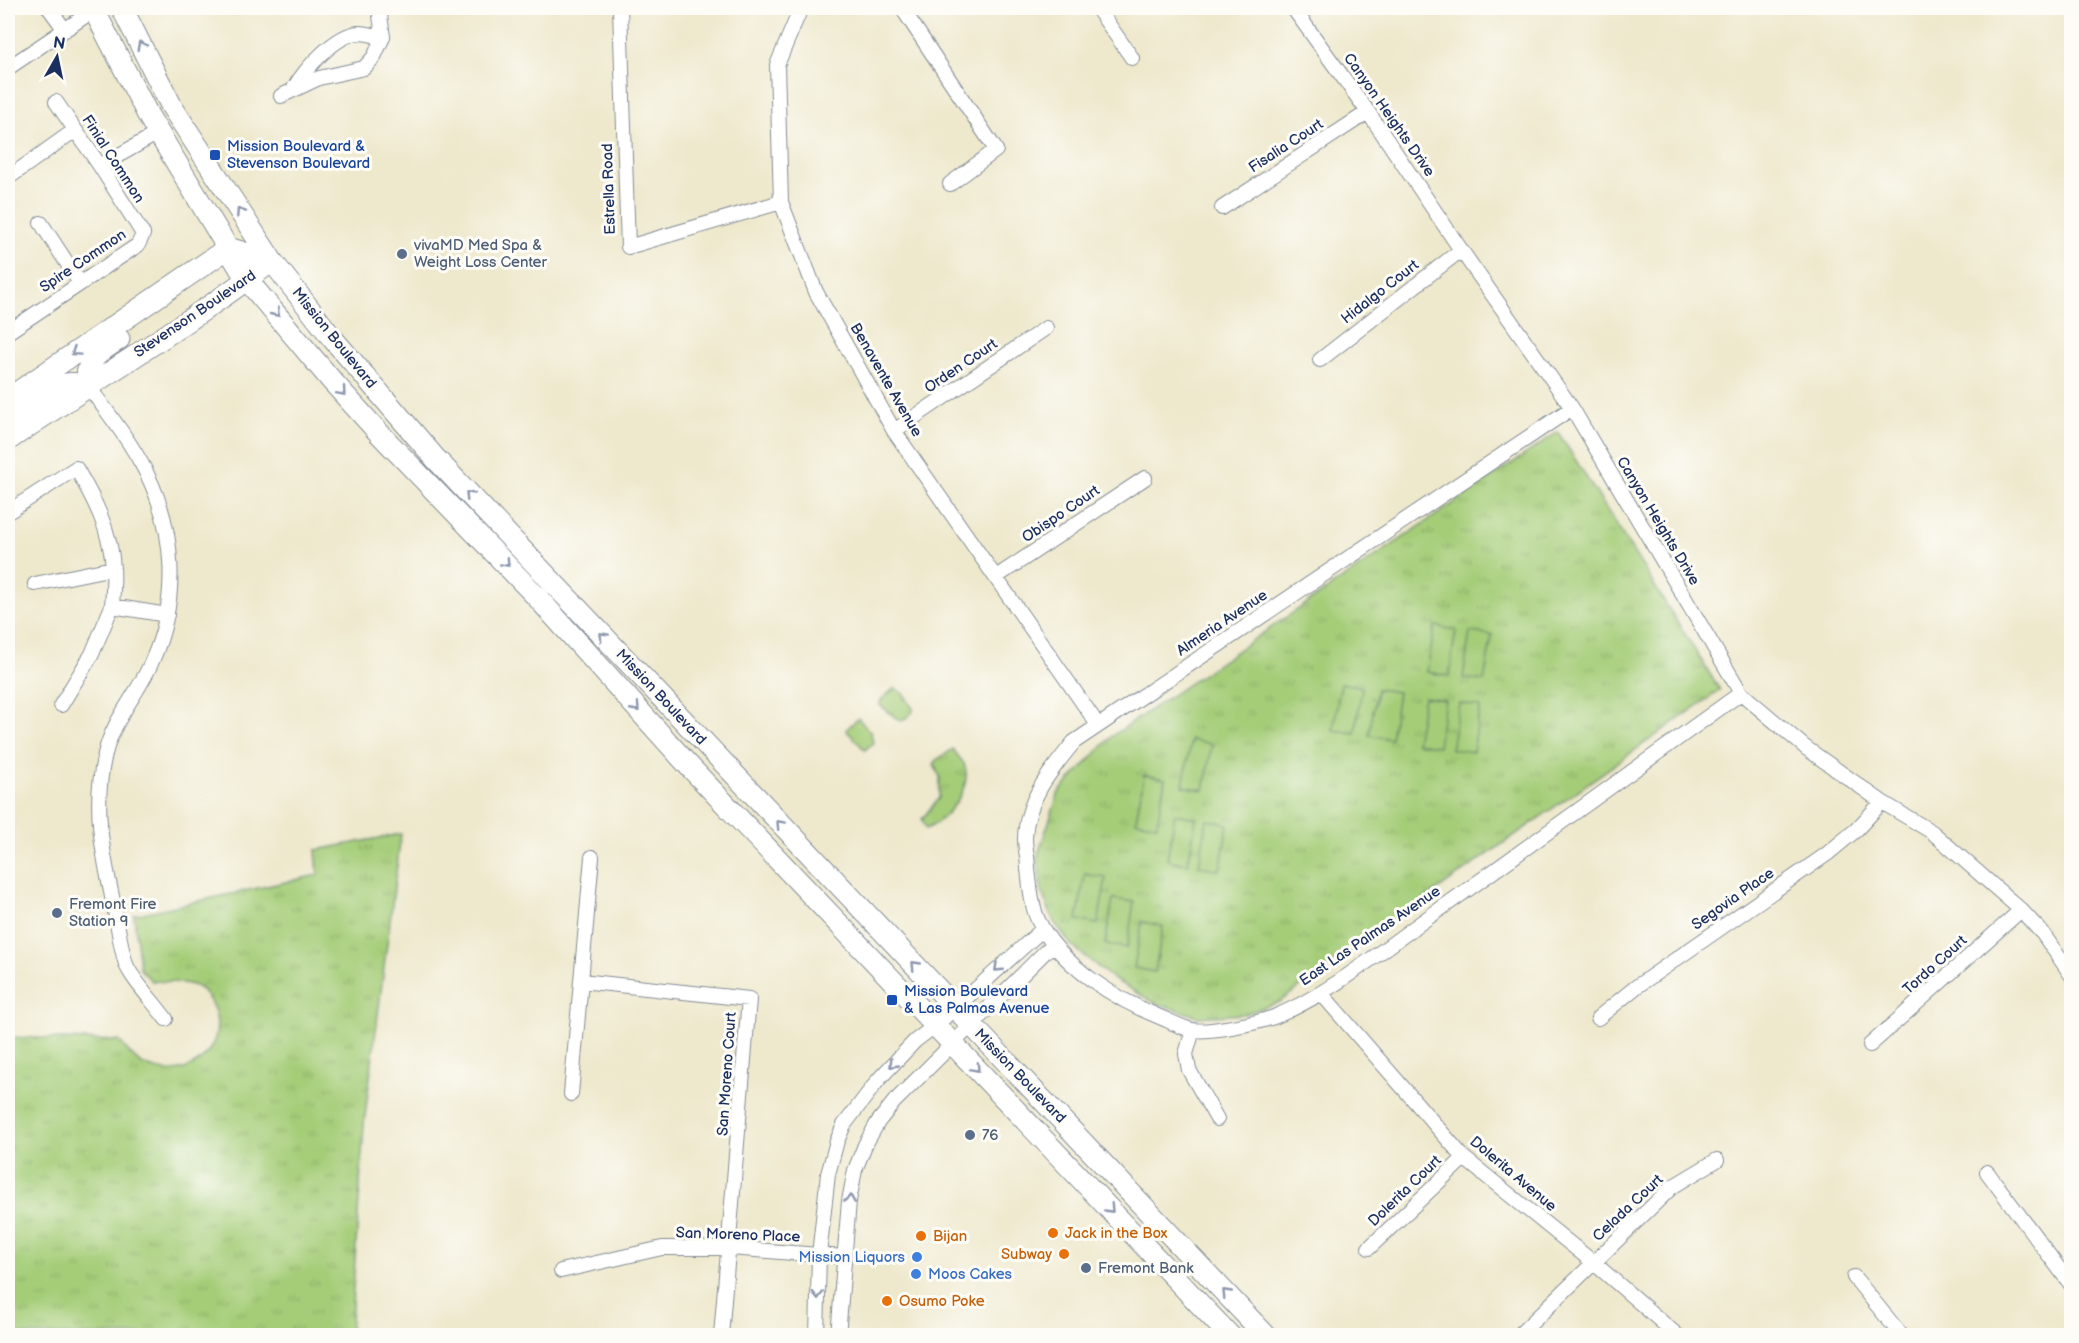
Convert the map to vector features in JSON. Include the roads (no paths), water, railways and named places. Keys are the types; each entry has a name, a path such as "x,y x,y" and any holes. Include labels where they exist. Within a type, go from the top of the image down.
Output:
{"main road":[{"name":"Mission Boulevard","path":"122,8 172,107 272,261 333,339 440,464 1266,1335"},
{"name":"Mission Boulevard","path":"94,9 158,133 247,280 360,414 489,545 576,639 663,739 1230,1335"},
{"name":"Stevenson Boulevard","path":"228,248 272,261"},
{"path":"8,399 228,248"},
{"name":"Stevenson Boulevard","path":"8,440 171,333 272,261"},
{"path":"8,417 58,386 73,382 88,386 87,372 94,357 169,304 191,273"}],"street":[{"path":"50,8 65,30"},
{"path":"379,8 383,37 374,57 364,68 319,78 288,92 315,61 344,38 358,33 383,37"},
{"name":"Estrella Road","path":"620,8 628,247 781,202"},
{"name":"Benavente Avenue","path":"801,8 777,65 781,202 816,292 894,431 1098,725"},
{"path":"902,8 996,150 950,184"},
{"path":"1097,8 1132,58"},
{"name":"Canyon Heights Drive","path":"1293,8 1368,112 1572,408 1741,693 1806,748 1882,802 1932,832 2021,909 2043,934 2072,976"},
{"path":"8,68 94,9"},
{"name":"Finial Common","path":"56,102 143,234"},
{"name":"Fisalia Court","path":"1222,208 1368,112"},
{"path":"8,178 68,135 77,133"},
{"path":"100,166 158,133"},
{"path":"41,223 80,284"},
{"name":"Spire Common","path":"8,332 138,245 143,234"},
{"name":"Hidalgo Court","path":"1320,360 1461,250"},
{"name":"Orden Court","path":"894,431 1046,328"},
{"path":"88,386 136,454 151,482 160,505 168,537 170,587 167,615 152,662 111,735 105,753 98,797 103,852 126,966 166,1019"},
{"name":"Almeria Avenue","path":"1053,944 1035,914 1025,838 1028,816 1047,774 1074,742 1572,408"},
{"path":"8,512 76,468 97,504 108,539 113,568 112,606 92,654 61,705"},
{"name":"Obispo Court","path":"996,577 1145,478"},
{"path":"34,584 113,568"},
{"path":"112,606 167,615"},
{"name":"East Las Palmas Avenue","path":"1053,944 1116,996 1138,1008 1193,1030 1235,1026 1273,1017 1321,993 1741,693"},
{"name":"Segovia Place","path":"1598,1018 1636,987 1827,854 1856,830 1882,802"},
{"path":"571,1094 592,856"},
{"name":"Tordo Court","path":"1870,1045 2021,909"},
{"path":"817,1335 819,1255 828,1174 844,1125 879,1079 915,1041 936,1025 1042,929"},
{"path":"838,1335 849,1201 855,1170 865,1144 878,1122 894,1102 1053,944"},
{"name":"San Moreno Court","path":"581,981 749,999 730,1248"},
{"name":"Dolerita Avenue","path":"1321,993 1464,1158 1594,1263 1678,1335"},
{"path":"1193,1030 1186,1054 1189,1070 1217,1119"},
{"name":"Dolerita Court","path":"1369,1248 1464,1158"},
{"name":"Celada Court","path":"1518,1335 1672,1187 1717,1160"},
{"path":"1987,1172 2072,1286"},
{"name":"San Moreno Place","path":"561,1271 662,1248 730,1248 844,1257"},
{"path":"721,1335 730,1248"},
{"path":"1854,1277 1902,1335"}],"place":[{"name":"Mission Boulevard & Stevenson Boulevard","path":"215,155"},
{"name":"vivaMD Med Spa & Weight Loss Center","path":"402,254"},
{"name":"Fremont Fire Station 9","path":"57,913"},
{"name":"Mission Boulevard & Las Palmas Avenue","path":"892,1000"},
{"name":"76","path":"970,1135"},
{"name":"Jack in the Box","path":"1053,1233"},
{"name":"Bijan","path":"921,1236"},
{"name":"Subway","path":"1064,1254"},
{"name":"Mission Liquors","path":"917,1257"},
{"name":"Fremont Bank","path":"1086,1268"},
{"name":"Moos Cakes","path":"916,1274"},
{"name":"Osumo Poke","path":"887,1301"}]}
